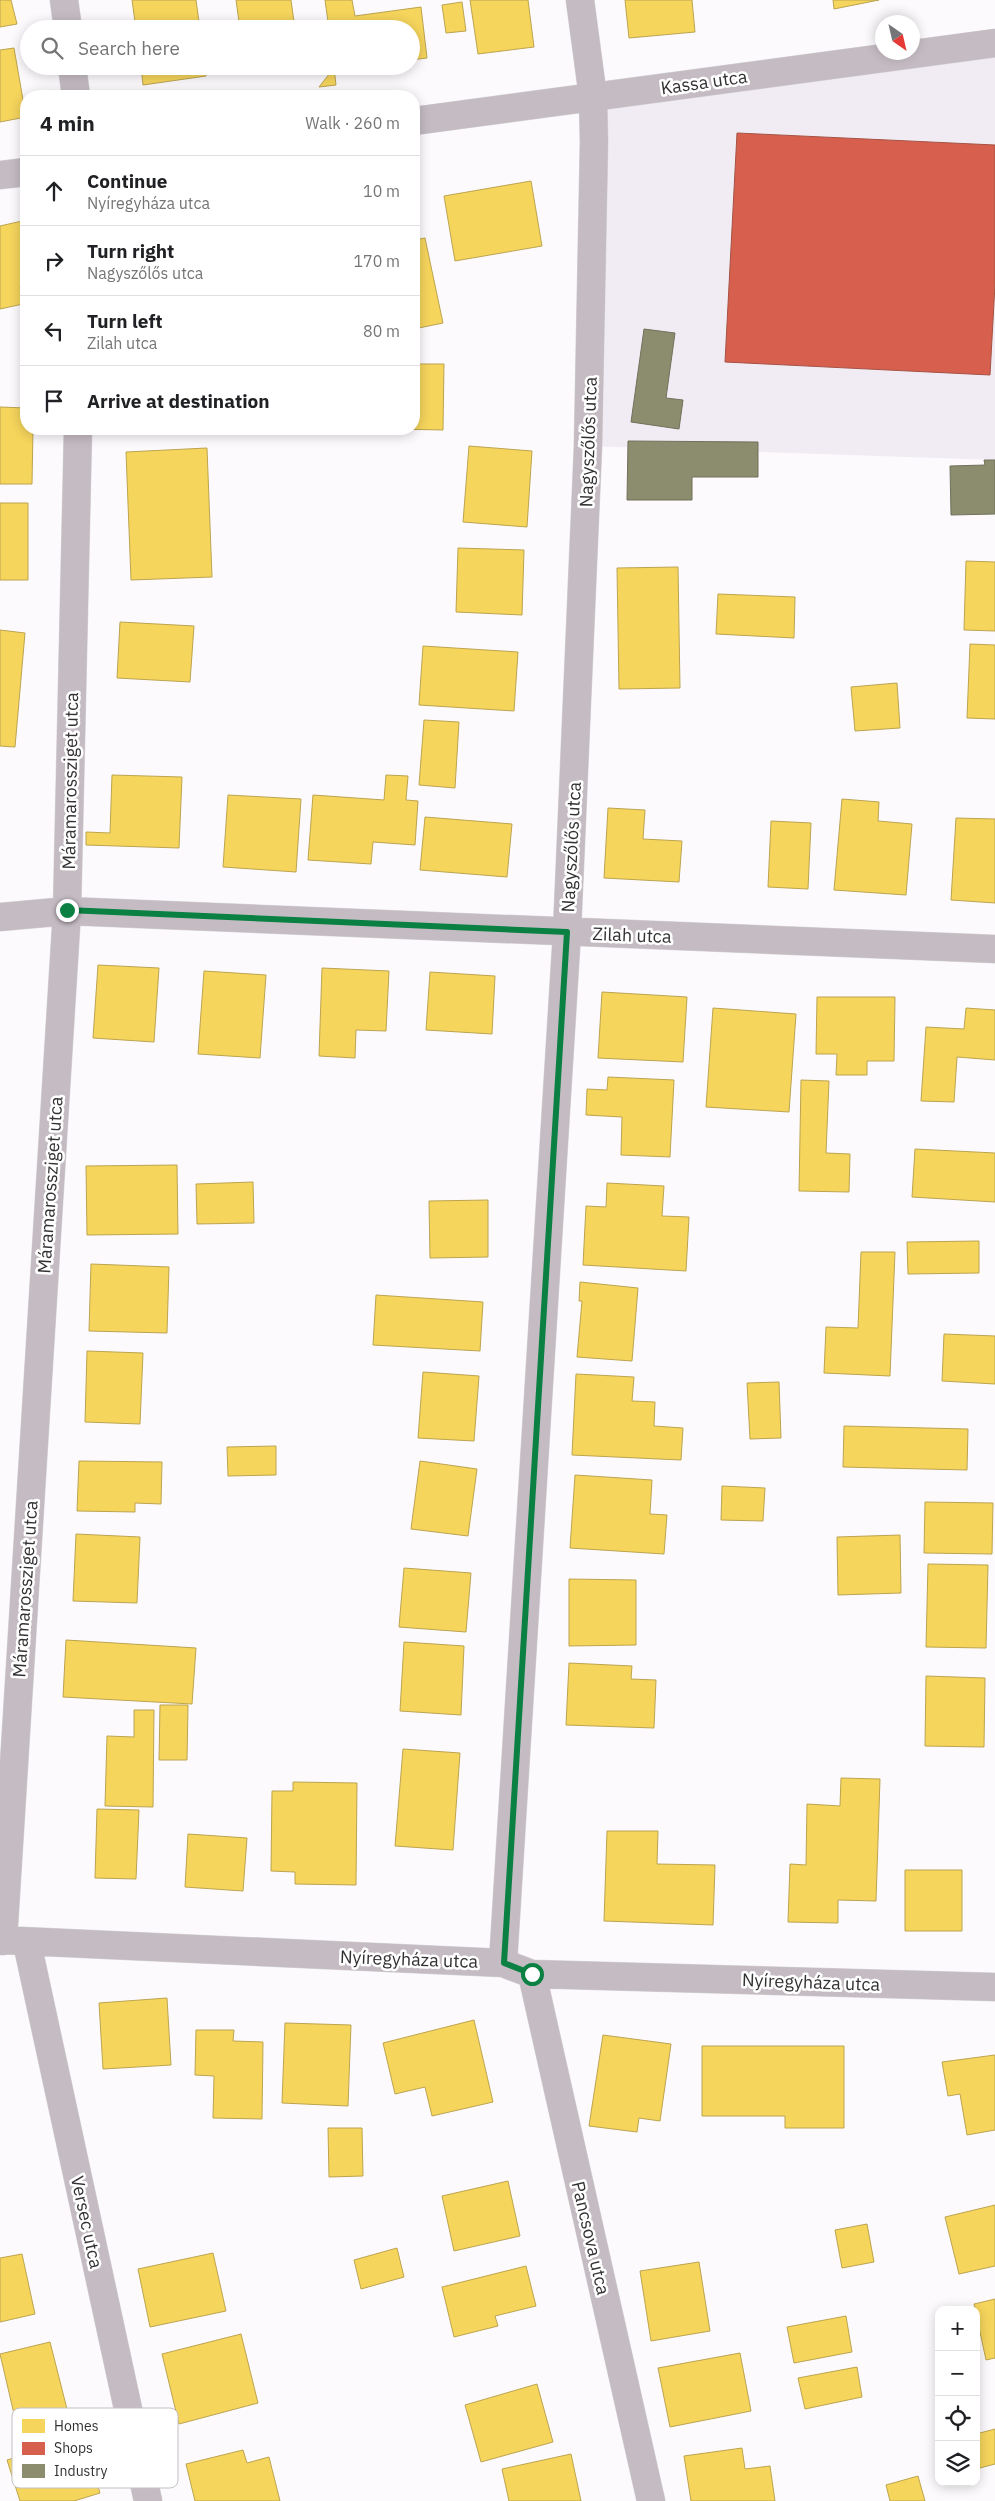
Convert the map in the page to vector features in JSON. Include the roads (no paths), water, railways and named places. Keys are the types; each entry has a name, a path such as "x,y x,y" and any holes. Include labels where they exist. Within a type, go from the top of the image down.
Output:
{"street":[{"path":"64,0 67,20"},
{"name":"Nagyszőlős utca","path":"504,1963 567,932 588,446 594,142 593,97 580,0"},
{"name":"Kassa utca","path":"420,120 995,44"},
{"path":"73,75 75,90"},
{"path":"0,176 20,173"},
{"name":"Máramarossziget utca","path":"10,1941 67,910 78,435"},
{"name":"Zilah utca","path":"0,917 67,910 567,932 995,948"},
{"name":"Nyíregyháza utca","path":"10,1941 504,1963 532,1974 995,1987"},
{"name":"Versec utca","path":"10,1941 125,2408"},
{"name":"Pancsova utca","path":"532,1974 651,2501"},
{"name":"Versec utca","path":"145,2488 148,2501"}]}
